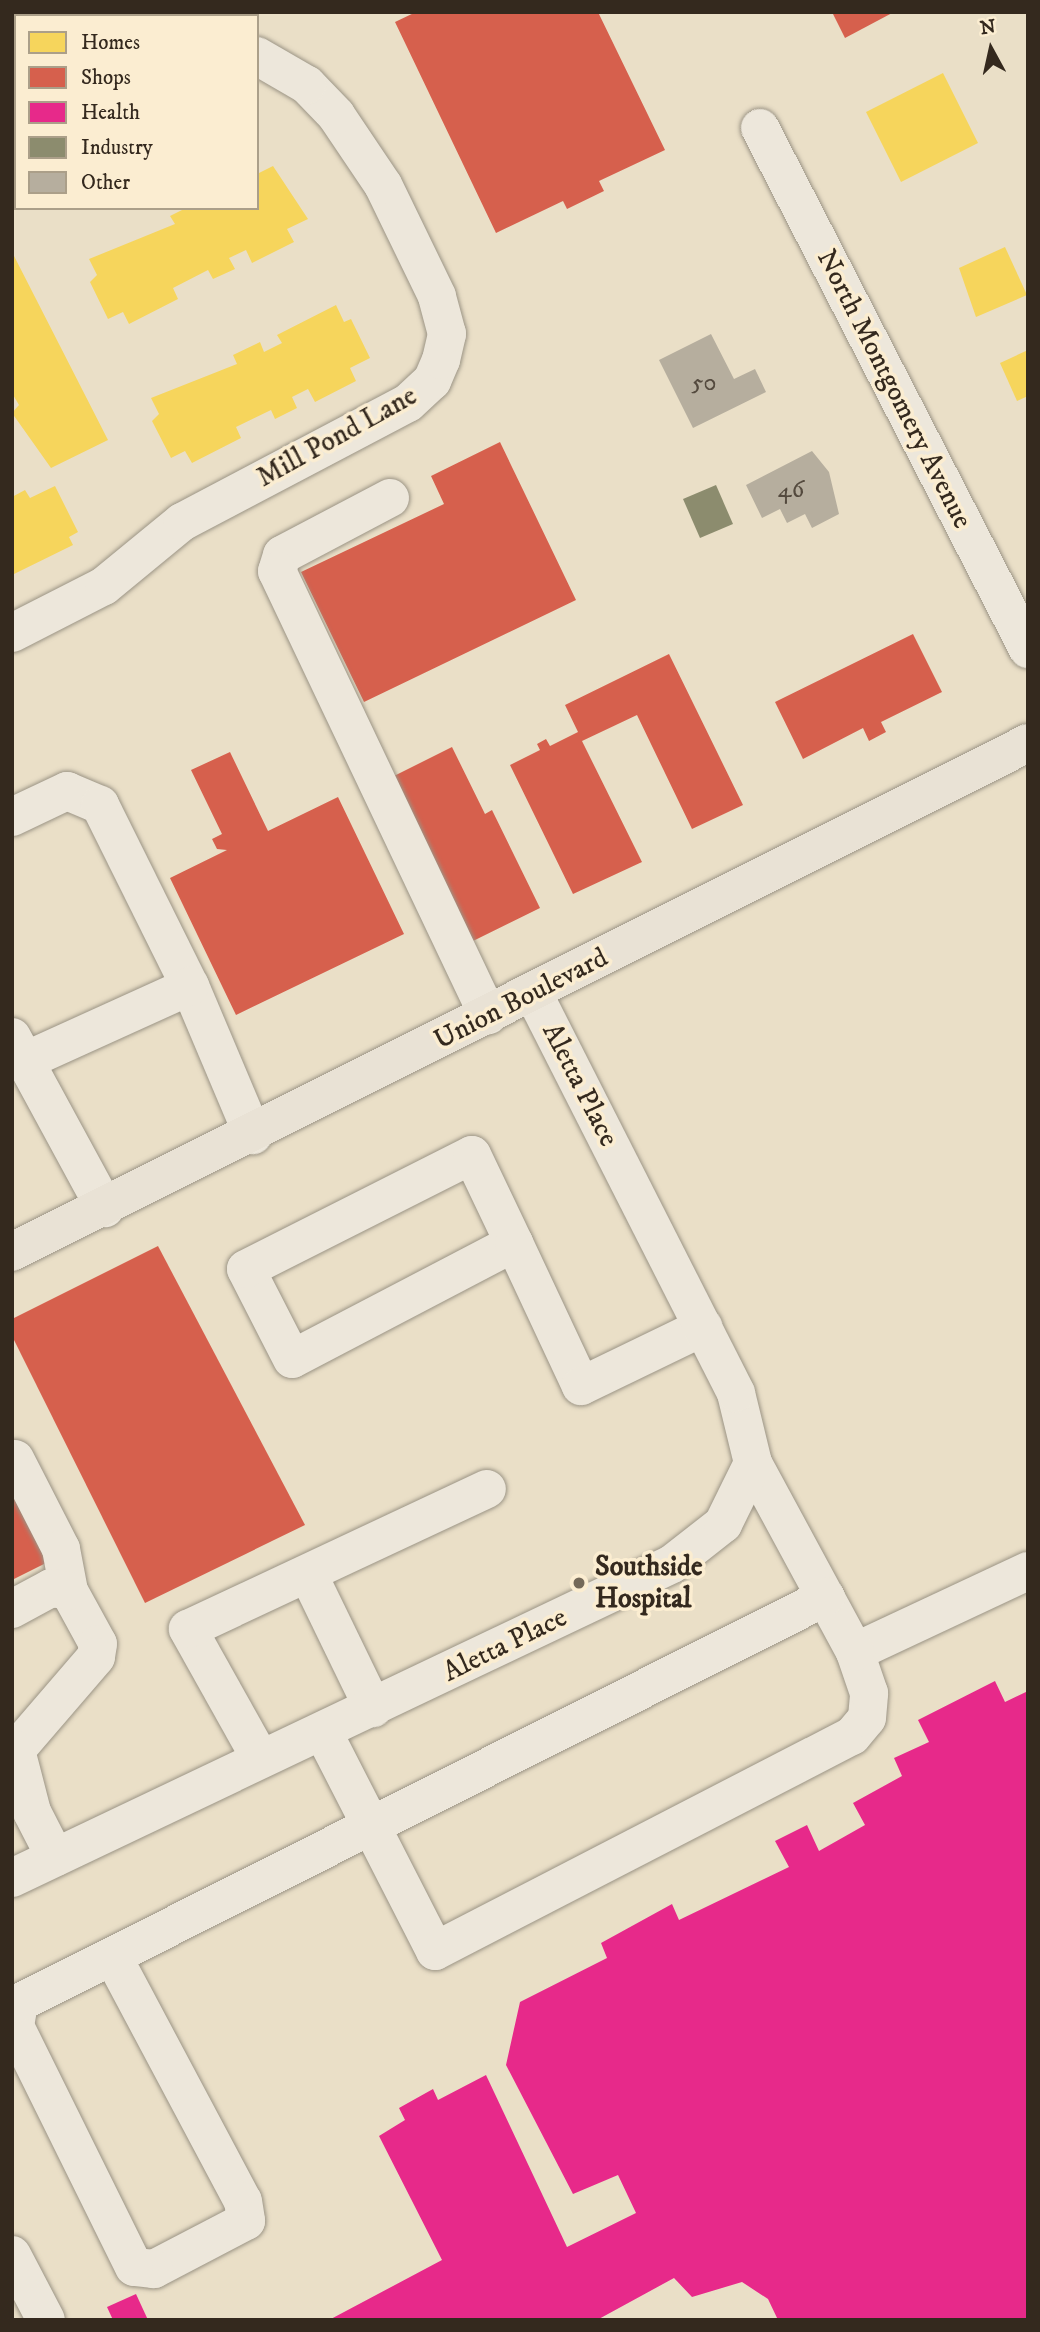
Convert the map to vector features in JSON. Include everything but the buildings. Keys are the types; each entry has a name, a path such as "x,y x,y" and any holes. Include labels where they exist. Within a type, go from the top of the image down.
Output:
{"main road":[{"name":"Union Boulevard","path":"12,1252 253,1135 1028,743"}],"street":[{"name":"Mill Pond Lane","path":"12,633 104,586 182,522 408,403 432,382 447,334 438,296 383,185 337,115 307,85 259,57"},
{"name":"North Montgomery Avenue","path":"761,128 1028,649"},
{"path":"390,498 282,555 277,571 488,1015"},
{"path":"12,817 67,791 100,806 190,986 253,1135"},
{"path":"105,1208 19,1049 190,986"},
{"name":"Aletta Place","path":"12,1878 672,1564 723,1524 753,1463 736,1393 533,992"},
{"path":"514,1243 292,1359 246,1269 472,1155 514,1243 581,1386 703,1327"},
{"path":"15,1459 61,1549 69,1591 97,1644 96,1657 16,1750 32,1812 55,1857"},
{"path":"323,1732 435,1951 852,1736 867,1718 869,1693 855,1651 753,1463"},
{"path":"260,1758 188,1629 309,1576 488,1489"},
{"path":"855,1651 1028,1572"},
{"path":"309,1576 373,1708"},
{"path":"12,1609 51,1588 69,1591"},
{"path":"113,1956 243,2201 246,2221 154,2269 134,2267 15,2026 19,2003 826,1597"},
{"path":"12,2255 46,2320"}],"railway":[{"path":"12,14 16,12"},
{"path":"104,14 108,12"}],"place":[{"name":"Southside Hospital","path":"579,1583"}]}
